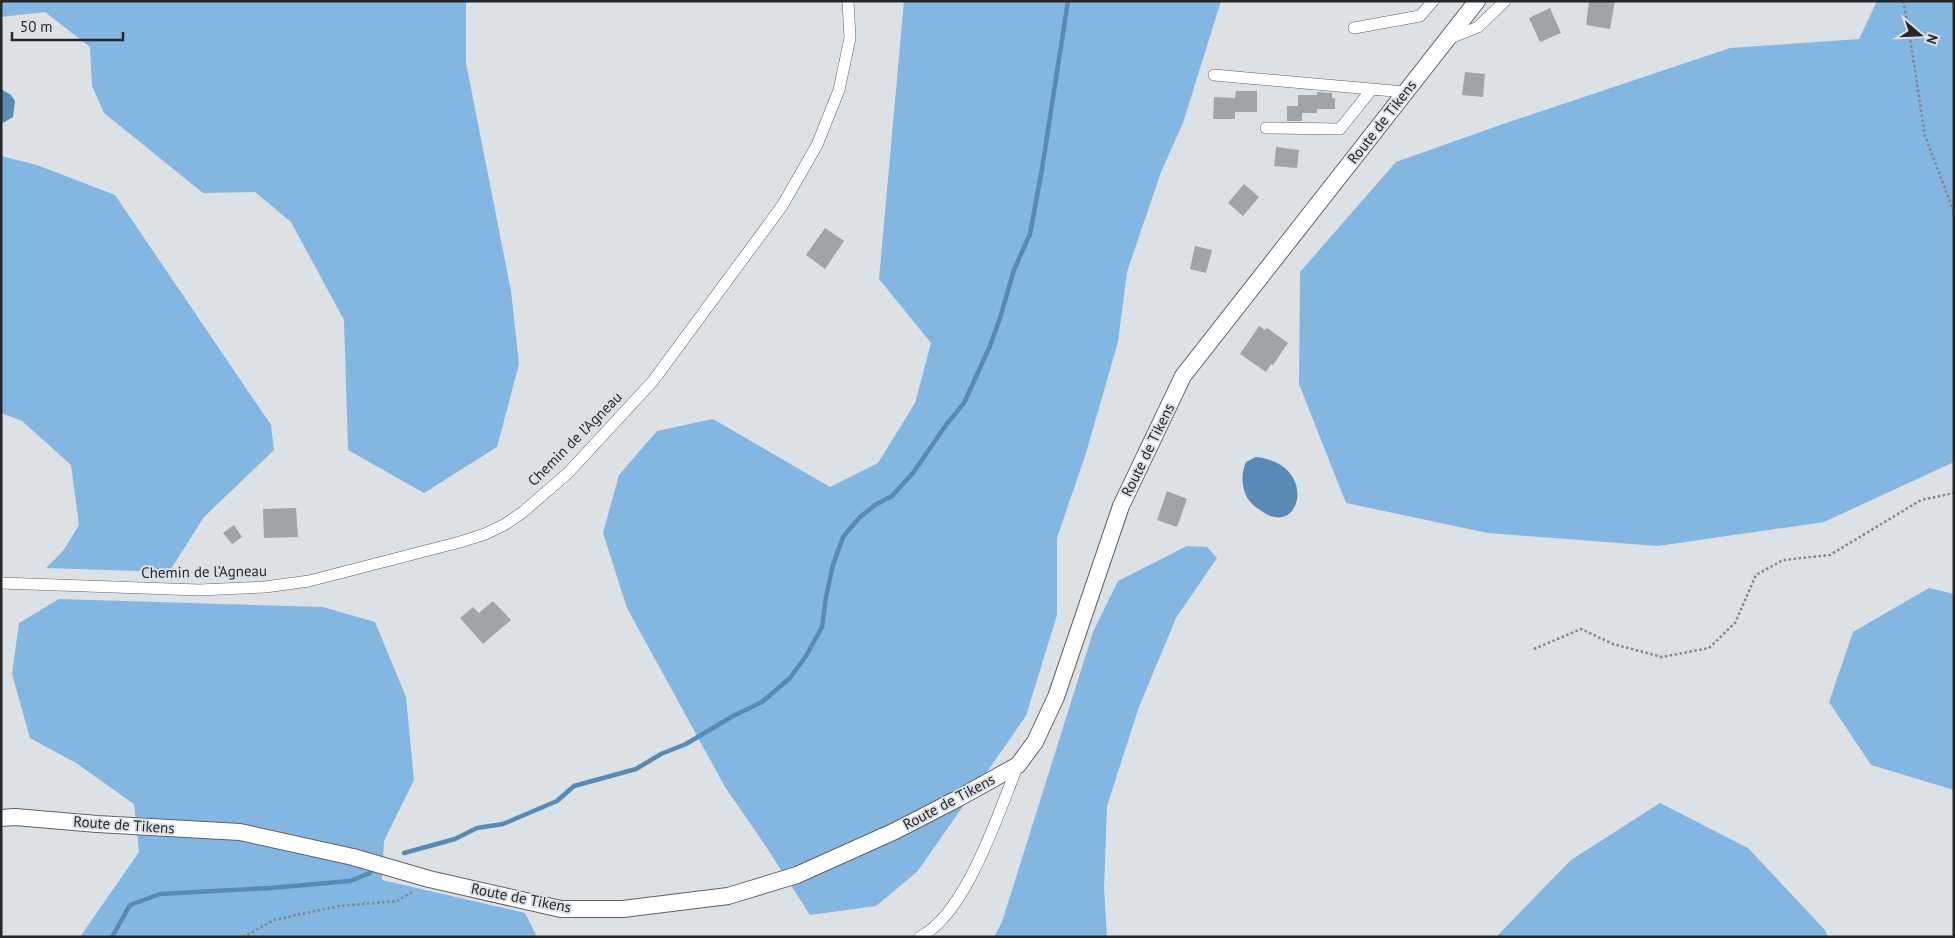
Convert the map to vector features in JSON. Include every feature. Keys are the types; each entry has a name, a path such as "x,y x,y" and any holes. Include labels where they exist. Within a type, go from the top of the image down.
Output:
{"street":[{"name":"Chemin de l’Agneau","path":"1,583 199,590 265,587 309,581 460,542 485,534 504,525 523,512 568,472 653,381 782,206 817,145 839,90 850,38 848,1"},
{"path":"1354,28 1420,16 1433,1"},
{"name":"Route de Tikens","path":"1,818 15,817 97,824 240,832 353,857 429,879 561,909 623,909 728,896 797,875 895,831 1018,765 1035,742 1056,698 1121,506 1183,376 1477,1"},
{"path":"1447,40 1478,27 1505,1"},
{"path":"1214,75 1405,92"},
{"path":"1266,128 1340,128 1372,89"},
{"path":"920,937 929,932 956,902 983,850 1018,765"}],"path":[{"path":"1902,1 1908,25 1925,136 1954,212"},
{"path":"1534,649 1581,629 1613,644 1662,657 1709,648 1734,624 1756,575 1783,560 1830,555 1921,500 1954,493"},
{"path":"243,937 274,920 339,906 397,901 411,894 429,879"}],"shaded area":[{"path":"1,1 466,1 466,63 511,291 519,364 497,447 424,493 348,450 344,320 291,222 255,192 203,193 104,113 92,86 90,47 45,12 1,17"},
{"path":"904,1 1221,1 1183,123 1161,172 1127,272 1118,342 1086,453 1057,538 1057,615 1026,716 917,872 876,906 810,915 725,787 627,608 603,533 619,475 657,431 713,419 830,487 878,463 915,403 931,343 879,279"},
{"path":"1877,1 1954,1 1954,462 1824,522 1658,546 1488,533 1346,503 1299,384 1300,272 1396,162 1730,48 1859,39"},
{"path":"1,89 11,95 15,101 13,117 1,124"},
{"path":"1,156 37,165 115,195 271,425 274,450 204,517 169,572 46,568 63,551 79,525 71,465 22,421 1,413"},
{"path":"1256,457 1276,462 1289,472 1296,484 1297,497 1294,508 1287,515 1276,517 1263,512 1248,499 1242,480 1244,466 1246,462"},
{"path":"1187,546 1207,547 1217,558 1176,618 1139,707 1107,806 1104,888 1107,937 994,937 1002,922 1093,632 1118,581"},
{"path":"1929,588 1954,594 1954,790 1871,765 1829,702 1853,632"},
{"path":"59,599 323,607 375,622 406,697 414,780 384,841 382,880 525,913 537,937 80,937 139,852 134,804 76,763 30,738 12,674 19,623"},
{"path":"1660,803 1748,848 1825,930 1828,937 1496,937 1571,860"}],"building":[{"path":"1589,1 1615,1 1610,29 1586,25"},
{"path":"1550,8 1561,33 1540,42 1529,18"},
{"path":"1465,72 1485,74 1483,97 1462,95"},
{"path":"1236,91 1257,91 1257,112 1235,112 1235,119 1213,119 1214,97 1235,98"},
{"path":"1317,92 1332,93 1332,98 1335,98 1335,109 1317,109 1317,113 1302,113 1302,121 1287,121 1287,106 1298,106 1298,95 1317,95"},
{"path":"1276,147 1299,150 1297,168 1274,166"},
{"path":"1244,184 1259,197 1243,216 1228,203"},
{"path":"825,228 844,241 825,269 806,255"},
{"path":"1195,246 1212,250 1206,273 1190,269"},
{"path":"1259,326 1265,330 1267,328 1288,343 1266,372 1240,354"},
{"path":"1167,491 1187,499 1177,527 1157,520"},
{"path":"296,508 298,537 264,538 263,509"},
{"path":"234,525 242,537 232,544 223,533"},
{"path":"493,601 511,620 483,644 460,618 473,607 479,613"}],"waterway":[{"path":"404,853 455,839 477,828 503,824 557,801 574,786 636,769 661,754 686,744 733,716 762,702 790,678 806,656 822,627 833,565 843,537 859,518 875,505 892,496 913,473 946,425 964,403 990,346 1014,270 1030,234 1068,1"},
{"path":"112,937 130,905 160,894 270,888 350,881 370,873"}]}
